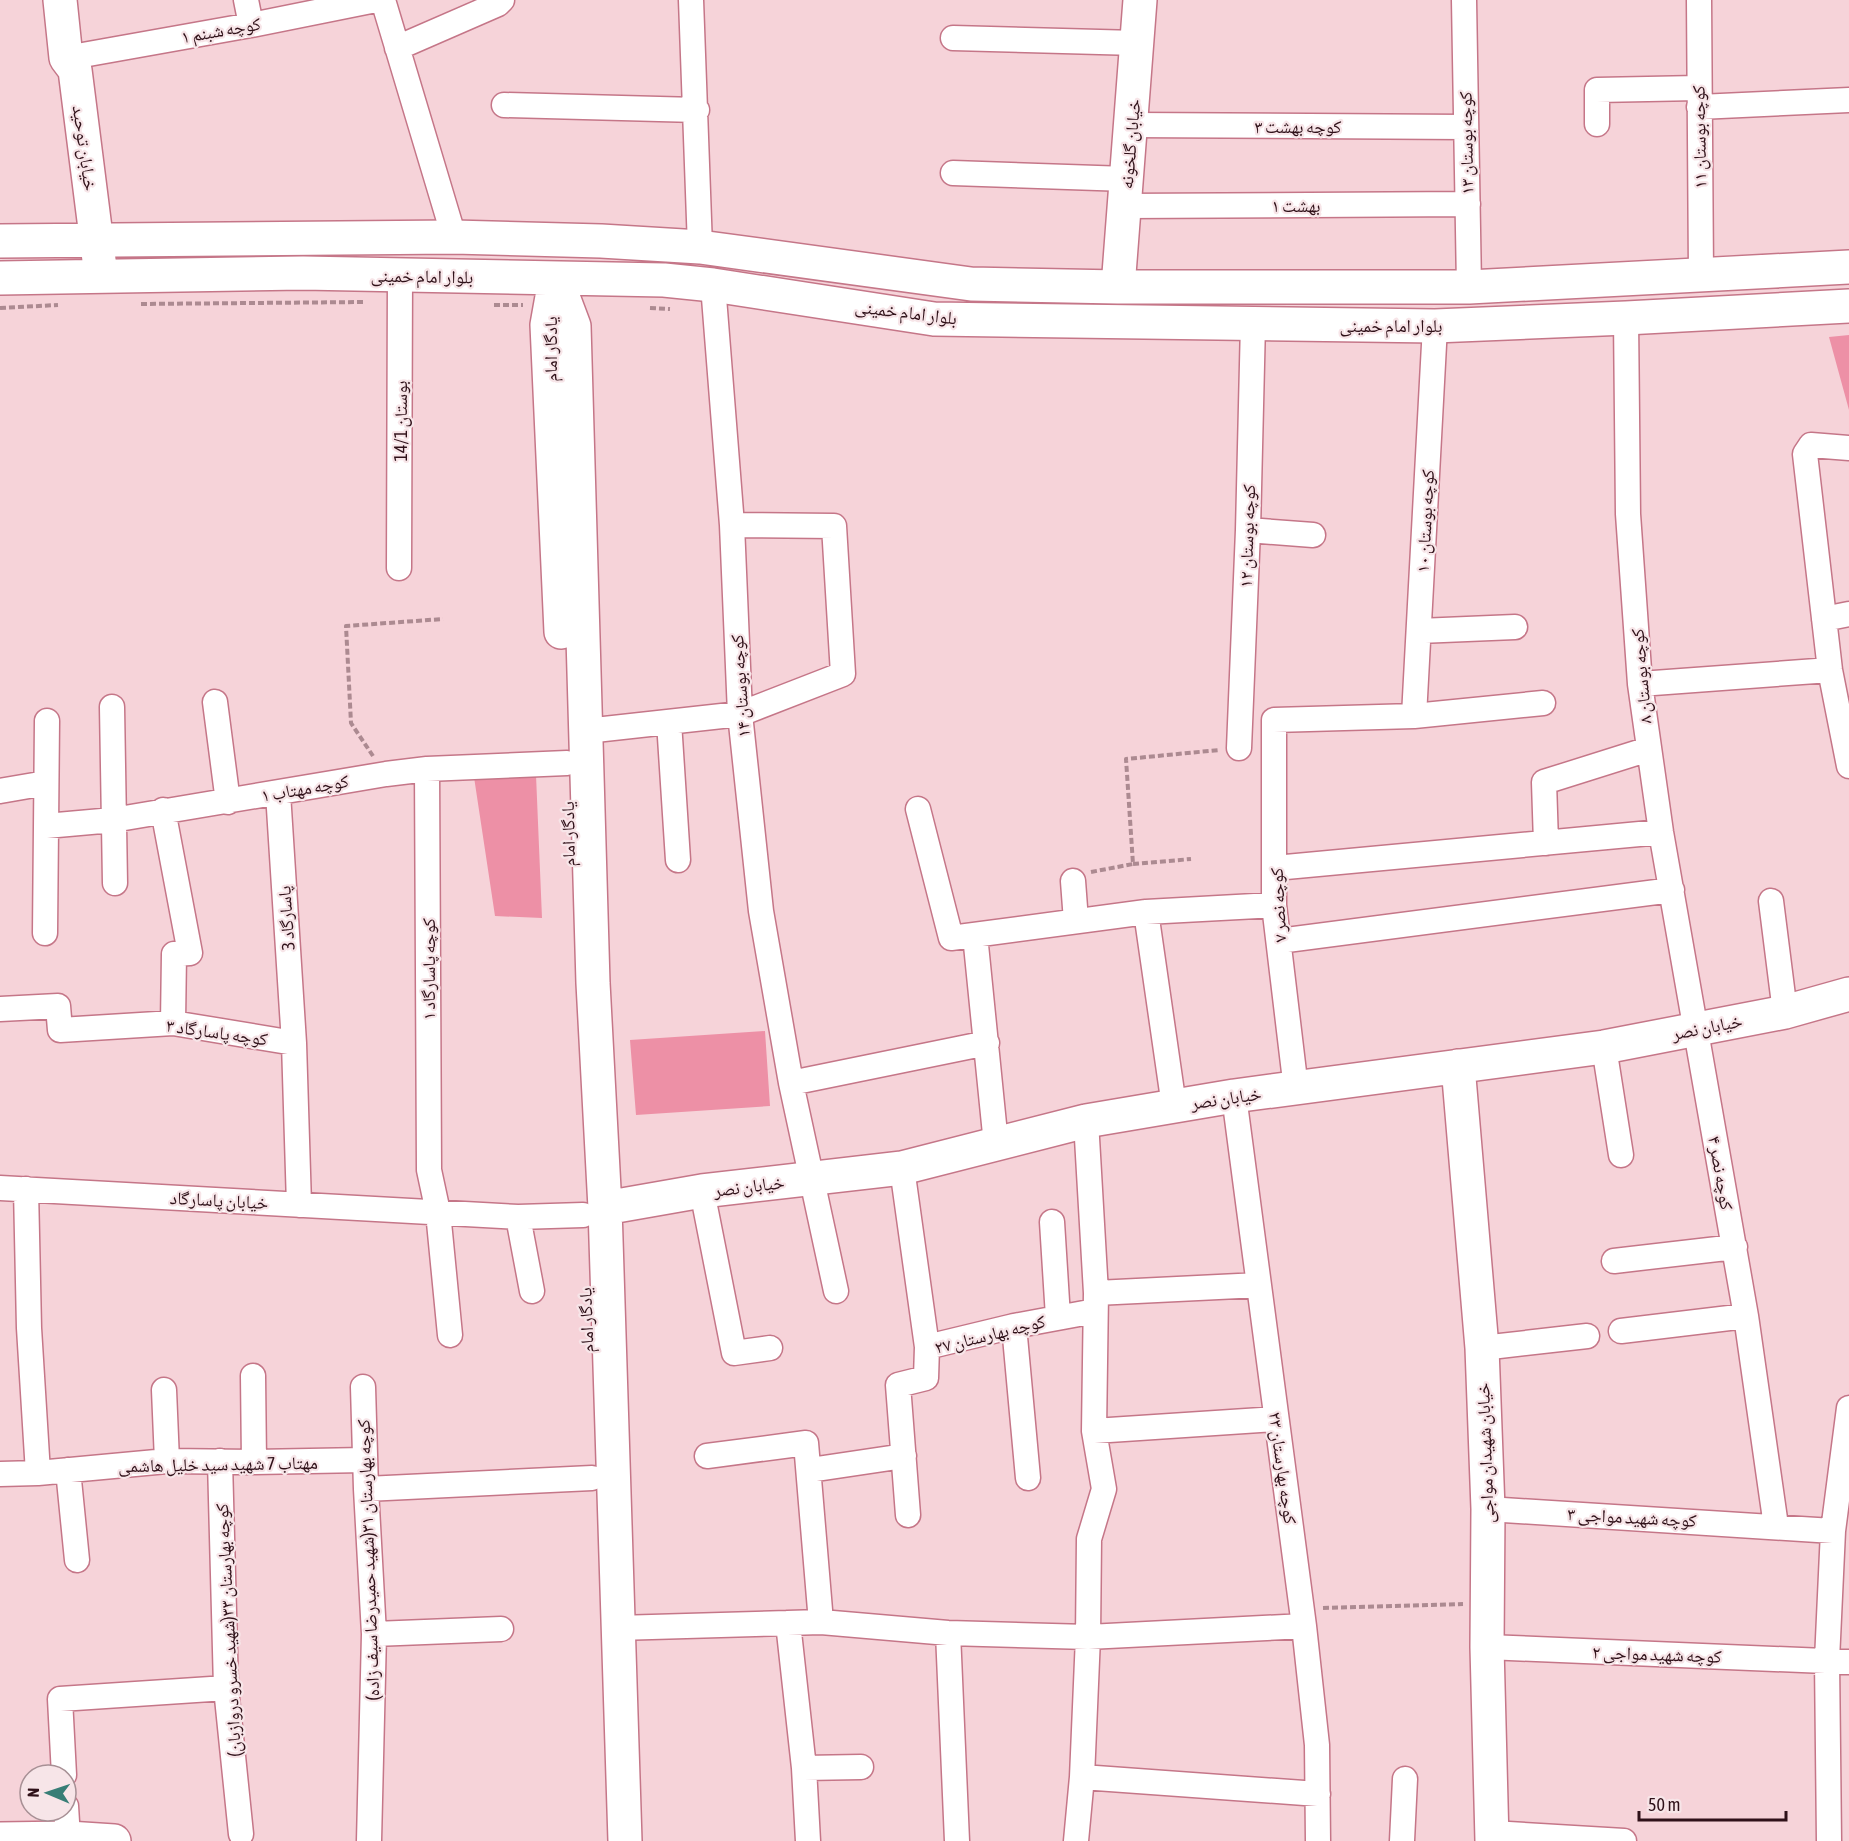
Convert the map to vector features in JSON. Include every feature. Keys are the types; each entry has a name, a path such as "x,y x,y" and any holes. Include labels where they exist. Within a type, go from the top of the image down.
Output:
{"street":[{"name":"خیابان توحید","path":"60,0 66,58 75,69 88,276"},
{"path":"246,0 251,25"},
{"name":"کوچه شبنم ۱","path":"66,58 376,0"},
{"path":"383,0 454,237"},
{"path":"398,48 498,4 502,0"},
{"path":"692,0 700,246"},
{"name":"خیابان گلخونه","path":"1118,287 1140,0"},
{"name":"کوچه بوستان ۱۳","path":"1464,0 1469,287"},
{"name":"کوچه بوستان ۱۱","path":"1699,0 1701,274"},
{"path":"953,38 1137,43"},
{"path":"1597,124 1597,90 1699,97 1849,100"},
{"path":"504,105 697,110"},
{"name":"کوچه بهشت ۳","path":"1131,125 1465,127"},
{"name":"بهشت ۱","path":"953,173 1126,193 1468,204"},
{"name":"بلوار امام خمینی","path":"0,241 454,237 700,246 971,284 1118,287 1469,287 1849,267"},
{"name":"بلوار امام خمینی","path":"0,278 303,273 664,280 713,285 934,319 1436,326 1849,306"},
{"name":"بوستان 14/1","path":"399,568 400,275"},
{"name":"یادگار امام","path":"556,278 574,326 586,731 582,984"},
{"name":"یادگار امام","path":"556,278 547,326 567,763 582,984 617,1628 613,1836"},
{"name":"کوچه بوستان ۱۴","path":"713,285 732,525 740,714 762,911 791,1083 836,1292"},
{"path":"1230,288 1238,295 1240,305 1238,315 1242,323"},
{"path":"1318,324 1311,316 1309,306 1312,296 1319,288"},
{"name":"کوچه بوستان ۸","path":"1626,318 1628,514 1640,684 1661,832 1695,1029"},
{"name":"کوچه بوستان ۱۲","path":"1239,748 1248,530 1242,323"},
{"name":"کوچه بوستان ۱۰","path":"1414,716 1436,326"},
{"path":"1849,448 1811,445 1805,454 1830,670 1849,766"},
{"path":"586,731 740,714 843,674 834,526 732,525"},
{"path":"1248,530 1313,535"},
{"path":"1824,619 1849,614"},
{"path":"1419,631 1515,627"},
{"path":"1640,684 1830,670"},
{"path":"215,702 228,802"},
{"path":"1414,716 1543,703"},
{"path":"112,707 115,883"},
{"name":"کوچه نصر ۷","path":"1296,1089 1274,905 1275,720 1414,716"},
{"path":"45,933 47,721"},
{"path":"669,722 678,860"},
{"path":"1546,843 1544,782 1649,749"},
{"name":"کوچه مهتاب ۱","path":"46,826 113,820 163,810 228,802 427,769 567,763"},
{"name":"کوچه پاسارگاد ۱","path":"427,769 429,1170 438,1212 450,1335"},
{"path":"0,791 46,783"},
{"name":"پاسارگاد 3","path":"278,793 294,1043"},
{"path":"918,809 951,938 1146,912 1274,905"},
{"path":"163,810 190,953 174,954 173,1023"},
{"path":"1275,868 1661,832"},
{"path":"1072,881 1076,921"},
{"path":"1279,941 1672,890"},
{"path":"1771,901 1785,1012"},
{"path":"1146,912 1174,1106"},
{"path":"975,935 996,1144"},
{"name":"خیابان نصر","path":"594,1212 702,1191 902,1168 1086,1121 1234,1096 1604,1047 1785,1012 1849,994"},
{"name":"کوچه پاسارگاد ۳","path":"0,1009 58,1006 60,1030 173,1023 294,1043 299,1205"},
{"name":"کوچه نصر ۴","path":"1695,1029 1735,1247 1776,1526"},
{"path":"791,1083 987,1043"},
{"path":"1604,1047 1621,1155"},
{"name":"خیابان شهیدان مواجی","path":"1458,1066 1482,1348 1488,1509 1487,1647 1492,1837"},
{"name":"کوچه بهارستان ۲۳","path":"1234,1096 1303,1617 1317,1745 1318,1841"},
{"path":"1076,1841 1082,1777 1088,1638 1089,1539 1104,1489 1094,1431 1096,1302 1086,1121"},
{"path":"902,1168 927,1347"},
{"name":"خیابان پاسارگاد","path":"0,1188 519,1217 594,1212"},
{"path":"26,1189 29,1328 38,1473"},
{"path":"702,1191 734,1353 770,1348"},
{"name":"یادگار امام","path":"594,1212 592,1478 613,1836"},
{"path":"519,1217 532,1291"},
{"path":"1052,1222 1058,1317"},
{"path":"1614,1261 1735,1247"},
{"name":"کوچه بهارستان ۲۷","path":"908,1515 898,1385 926,1378 927,1347 1058,1317 1096,1302 1259,1285"},
{"path":"1621,1331 1746,1316"},
{"path":"1014,1326 1028,1478"},
{"path":"1482,1348 1587,1336"},
{"path":"253,1376 254,1462"},
{"name":"کوچه بهارستان ۳۱(شهید حمیدرضا سیف زاده)","path":"363,1387 374,1634 369,1841"},
{"path":"164,1390 167,1461"},
{"path":"1829,1841 1838,1661 1833,1531 1849,1408"},
{"path":"1094,1431 1276,1419"},
{"path":"707,1456 806,1443 810,1470 820,1622"},
{"path":"810,1470 904,1456"},
{"name":"مهتاب 7 شهید سید خلیل هاشمی","path":"0,1474 38,1473 167,1461 365,1460"},
{"name":"کوچه بهارستان ۳۳(شهید خسرو دروازبان)","path":"220,1461 226,1688 241,1834"},
{"path":"68,1470 77,1560"},
{"path":"366,1489 592,1478"},
{"name":"کوچه شهید مواجی ۳","path":"1488,1509 1833,1531"},
{"path":"617,1628 820,1622 948,1633 1088,1638 1303,1617"},
{"path":"788,1623 804,1768 808,1841"},
{"path":"374,1634 501,1629"},
{"path":"948,1633 957,1841"},
{"name":"کوچه شهید مواجی ۲","path":"1487,1647 1838,1661"},
{"path":"63,1763 60,1699 226,1688"},
{"path":"804,1768 861,1767"},
{"path":"1082,1777 1318,1794"},
{"path":"1402,1841 1405,1779"},
{"path":"67,1823 68,1839"},
{"path":"1492,1837 1623,1841"},
{"path":"13,1840 114,1841"}],"path":[{"path":"386,774 351,723 346,626 442,619"},
{"path":"1133,864 1126,759 1239,748"},
{"path":"1072,881 1081,874 1133,864 1191,860"},
{"path":"1303,1617 1487,1604"}],"shaded area":[{"path":"1849,335 1849,410 1829,337"},
{"path":"536,775 542,918 495,916 474,777"},
{"path":"765,1031 770,1106 636,1115 630,1040"}]}
